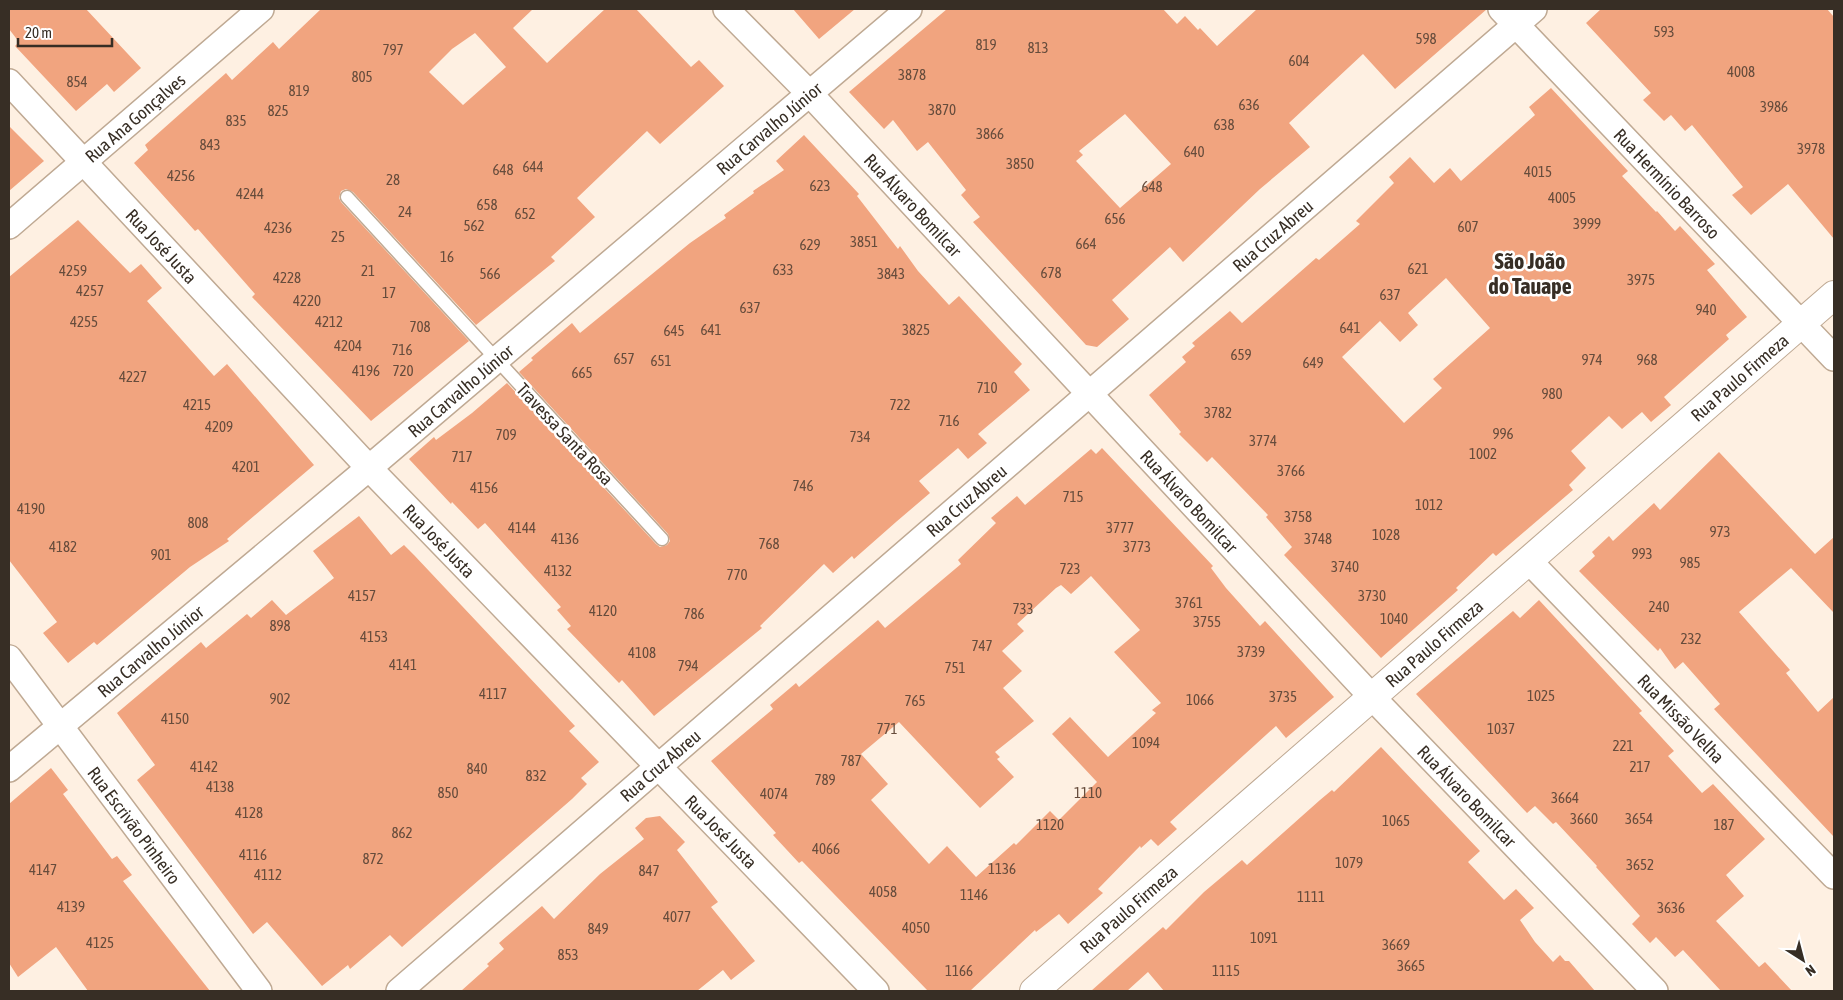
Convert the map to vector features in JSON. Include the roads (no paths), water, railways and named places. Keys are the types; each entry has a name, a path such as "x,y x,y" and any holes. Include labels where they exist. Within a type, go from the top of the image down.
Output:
{"street":[{"name":"Rua Ana Gonçalves","path":"9,226 261,9"},
{"name":"Rua Álvaro Bomilcar","path":"726,9 810,94 1372,697 1655,991"},
{"name":"Rua Carvalho Júnior","path":"9,769 369,468 909,9"},
{"name":"Rua Cruz Abreu","path":"399,991 1089,394 1508,17 1534,9"},
{"name":"Rua Hermínio Barroso","path":"1508,17 1834,358"},
{"name":"Rua José Justa","path":"9,82 369,468 657,768 876,991"},
{"name":"Rua Paulo Firmeza","path":"1034,991 1834,296"},
{"name":"Rua Missão Velha","path":"1529,561 1834,876"},
{"name":"Rua Escrivão Pinheiro","path":"9,658 259,991"}],"lane":[{"name":"Travessa Santa Rosa","path":"347,197 662,539"}],"district":[{"name":"São João do Tauape","path":"1530,274"}]}
